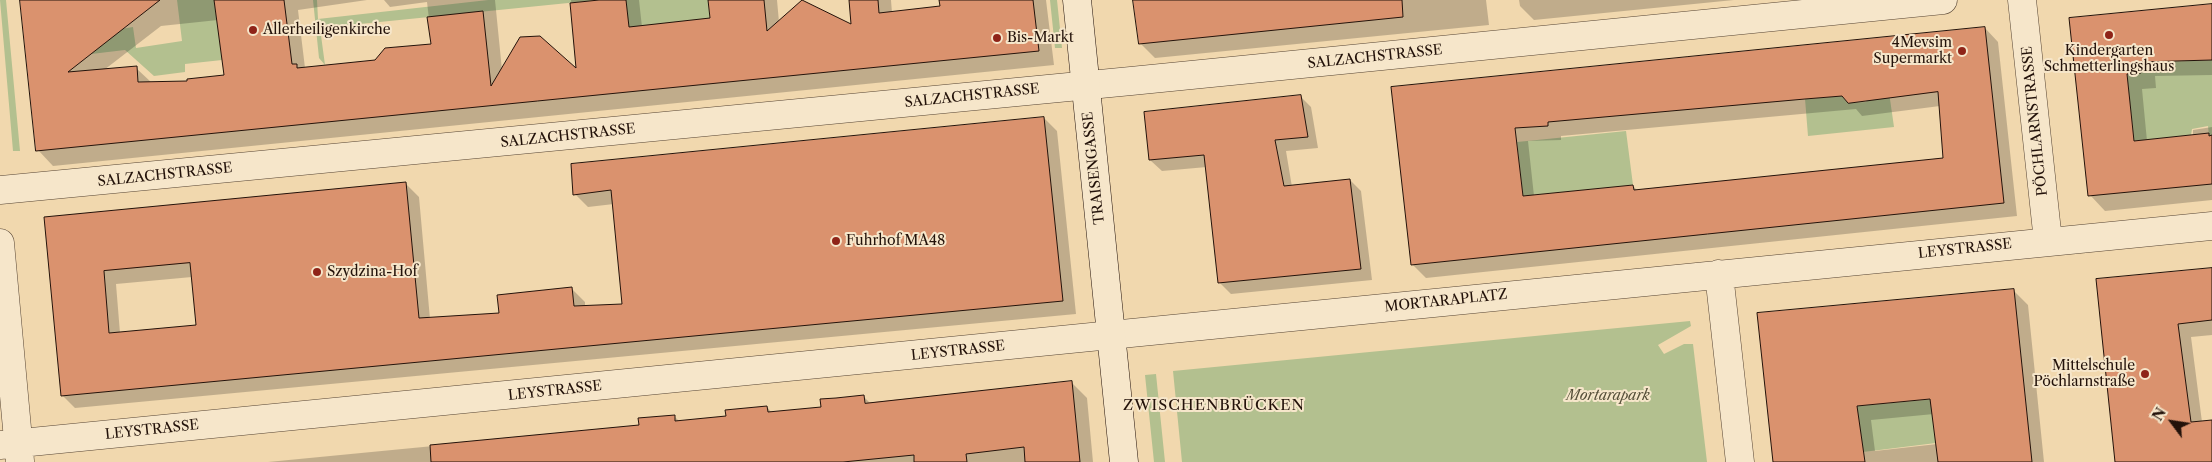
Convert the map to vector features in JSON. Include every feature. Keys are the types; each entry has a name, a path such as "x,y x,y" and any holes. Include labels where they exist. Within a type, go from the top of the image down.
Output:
{"street":[{"name":"TRAISENGASSE","path":"1077,0 1111,336"},
{"name":"SALZACHSTRASSE","path":"0,190 1943,0"},
{"name":"PÖCHLARNSTRASSE","path":"2022,0 2048,241"},
{"name":"LEYSTRASSE","path":"1719,274 2212,226"},
{"path":"0,243 13,450"},
{"name":"MORTARAPLATZ","path":"1111,336 1719,274"},
{"path":"1719,274 1740,462"},
{"name":"LEYSTRASSE","path":"13,450 1111,336"},
{"path":"1111,336 1124,462"}],"green space":[{"path":"0,0 6,0 20,151 13,151"},
{"path":"177,0 214,0 222,60 185,64 185,72 154,76 125,50 83,55 121,29 133,27 136,48 182,41"},
{"path":"313,0 317,0 318,19 488,0 598,0 320,28 325,65 319,58"},
{"path":"626,0 708,0 711,29 630,37"},
{"path":"1050,0 1057,0 1062,48 1055,48"},
{"path":"2212,60 2212,135 2209,136 2208,126 2192,129 2191,135 2134,141 2127,74 2141,73 2140,63"},
{"path":"1889,92 1894,127 1808,136 1805,99 1842,96 1848,103 1866,102 1871,94"},
{"path":"1626,131 1633,185 1523,196 1517,142"},
{"name":"Mortarapark","path":"1690,321 1691,326 1658,345 1664,354 1684,344 1693,344 1707,462 1182,462 1173,371"},
{"path":"1156,374 1165,462 1154,462 1145,375"},
{"path":"1936,399 1936,443 1863,452 1847,407"}],"building":[{"path":"20,0 160,0 68,72 137,66 138,82 187,81 187,79 224,75 214,0 284,0 292,64 297,64 297,68 375,60 385,48 431,44 427,17 483,11 491,86 520,37 540,36 576,68 570,3 599,0 626,0 629,27 710,18 708,0 764,0 767,31 802,0 851,24 849,0 878,0 879,13 940,6 939,0 1033,0 1039,51 36,151"},
{"path":"1133,0 1402,0 1403,17 1139,44"},
{"path":"2212,4 2212,60 2140,62 2141,73 2127,74 2134,141 2209,133 2209,136 2212,135 2212,184 2088,196 2069,18"},
{"path":"1985,27 2004,203 1411,265 1391,87","holes":["1938,92 1943,158 1634,190 1633,185 1523,196 1515,128 1548,126 1548,122 1805,99 1842,96 1848,103"]},
{"path":"1301,95 1308,137 1275,140 1284,186 1350,179 1361,269 1218,283 1204,155 1149,160 1144,112"},
{"path":"1044,117 1063,301 61,396 44,217 406,182 419,318 499,313 497,295 572,287 574,306 622,304 611,190 573,195 571,164","holes":["190,263 196,325 109,333 104,271"]},
{"name":"Mittelschule Pöchlarnstraße","path":"2212,268 2212,320 2178,324 2191,422 2212,420 2212,462 2115,462 2096,279"},
{"path":"2014,289 2032,462 1938,462 1930,399 1857,406 1865,462 1773,462 1757,313"},
{"path":"1072,381 1080,462 1025,462 1024,447 966,454 967,462 914,462 914,455 843,462 431,462 430,445 639,425 638,418 675,415 675,421 726,416 725,410 767,406 768,412 821,407 820,399 864,395 865,403"}],"place":[{"name":"Allerheiligenkirche","path":"253,30"},
{"name":"Kindergarten Schmetterlingshaus","path":"2109,35"},
{"name":"Bis-Markt","path":"997,38"},
{"name":"4Mevsim Supermarkt","path":"1962,51"},
{"name":"Fuhrhof MA48","path":"836,241"},
{"name":"Szydzina-Hof","path":"317,272"},
{"name":"Mittelschule Pöchlarnstraße","path":"2145,374"}],"district":[{"name":"ZWISCHENBRÜCKEN","path":"1214,406"}]}
